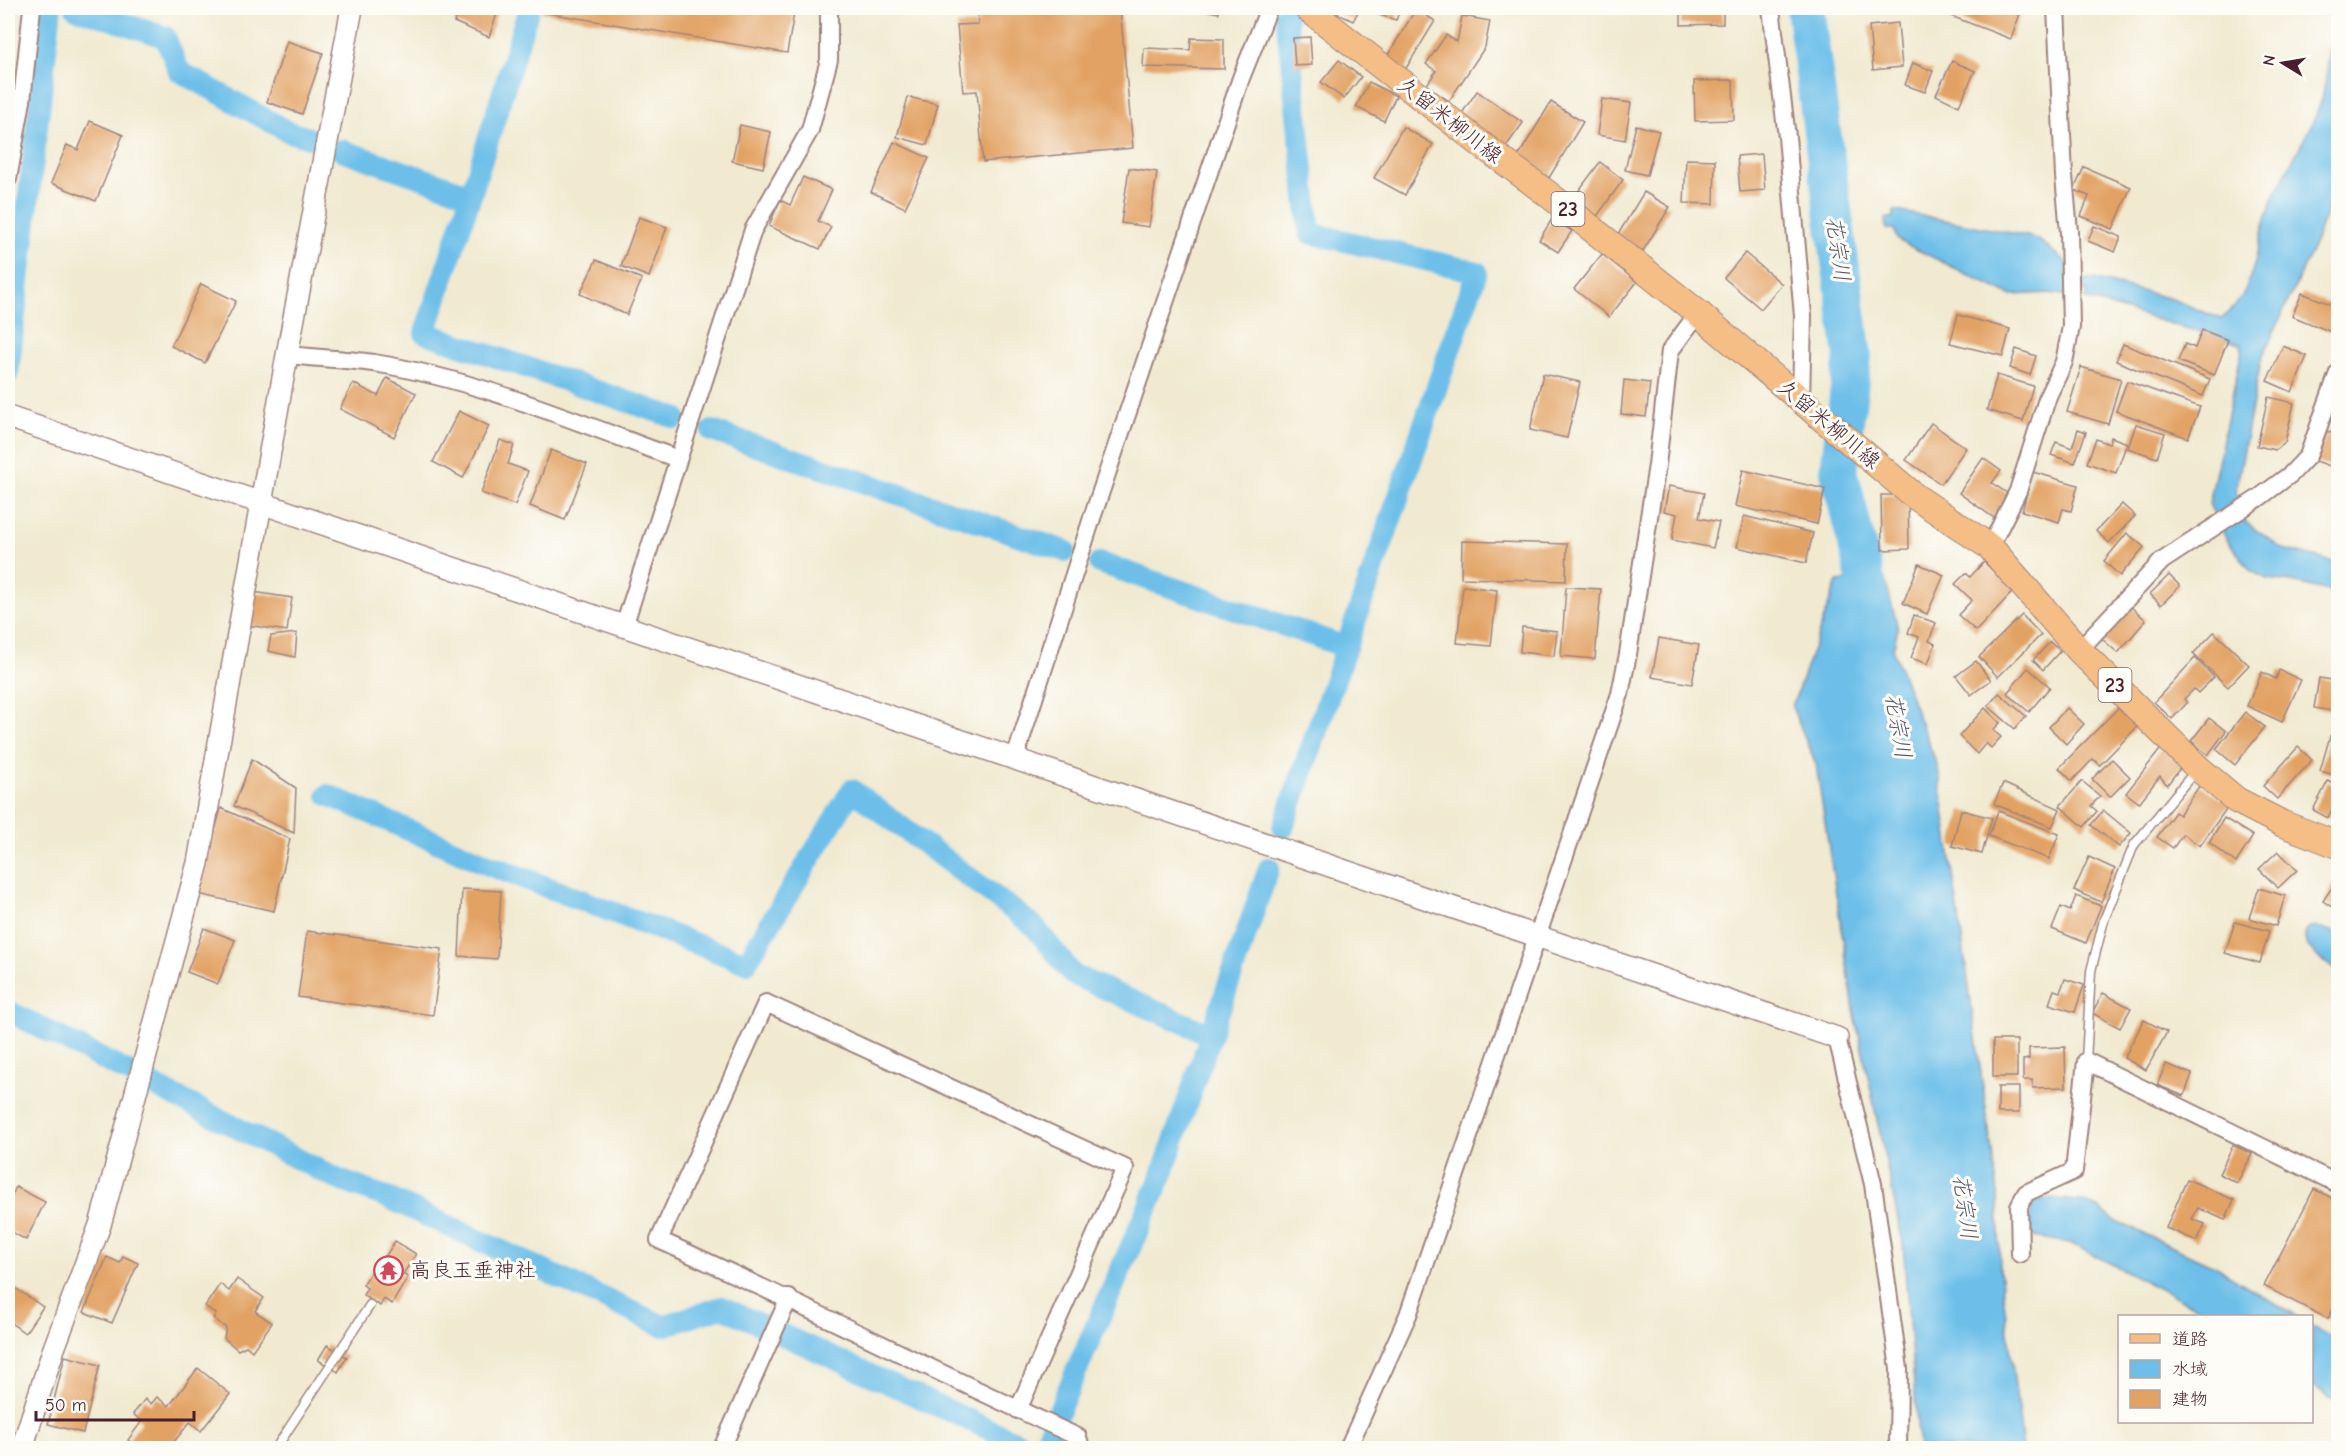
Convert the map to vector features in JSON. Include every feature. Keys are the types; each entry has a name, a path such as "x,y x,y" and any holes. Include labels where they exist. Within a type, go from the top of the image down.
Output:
{"main road":[{"name":"久留米柳川線","path":"1307,8 1698,313 1913,495 1990,547 2079,650 2198,768 2236,800 2283,824 2338,845"}],"street":[{"path":"8,179 22,101 32,8"},
{"path":"22,1449 53,1351 100,1225 198,863 287,356 352,8"},
{"path":"624,626 753,230 810,130 829,60 830,8"},
{"path":"1016,758 1092,518 1241,78 1269,8"},
{"path":"1771,8 1787,137 1803,316 1802,400"},
{"path":"1990,547 2018,491 2048,396 2064,362 2071,327 2069,232 2056,8"},
{"path":"1348,1449 1408,1315 1620,694 1655,476 1670,351 1698,313"},
{"path":"287,356 373,363 496,393 678,459"},
{"path":"2079,650 2162,561 2260,497 2291,474 2308,456 2338,374"},
{"path":"13,418 1838,1038 1873,1184 1899,1369 1898,1449"},
{"path":"1018,1410 1125,1168 766,1003 659,1240 789,1298 1018,1410 1078,1437 1081,1449"},
{"path":"2020,1254 2019,1206 2026,1192 2074,1171 2086,1061 2338,1184"},
{"path":"722,1449 789,1298"}],"lane":[{"path":"2086,1061 2091,971 2104,920 2134,845 2198,768"},
{"path":"276,1449 370,1305"}],"water":[{"path":"2338,47 2338,183 2311,252 2261,360 2236,491 2245,522 2283,549 2338,563 2338,593 2292,582 2267,579 2251,571 2227,540 2209,504 2242,350 2241,344 2085,299 2088,292 2073,287 2070,296 2050,293 2010,295 1901,242 1894,229 1886,229 1885,219 1894,217 1894,211 1897,211 2027,236 2039,240 2076,270 2079,276 2088,281 2090,278 2172,299 2221,319 2233,309 2248,283 2270,207 2319,108 2325,86 2330,48"},
{"path":"1884,577 1898,628 1893,650 1938,768 1998,1194 2000,1270 2023,1448 1919,1448 1903,1243 1854,1010 1816,764 1792,707 1837,582"},
{"path":"2316,927 2332,931 2338,937 2338,972 2314,954 2306,942 2305,936 2308,929"},
{"path":"2047,1199 2080,1201 2100,1209 2116,1221 2214,1266 2294,1315 2212,1315 2070,1243 2034,1237 2030,1222 2031,1211 2036,1202"},
{"path":"2313,1327 2329,1336 2338,1352 2338,1403 2313,1387"}],"building":[{"path":"460,8 499,8 489,37 454,22"},
{"path":"542,8 795,8 787,53 541,12"},
{"path":"977,8 1120,8 1133,148 983,162 977,91 963,92 957,25 978,24"},
{"path":"1196,8 1220,8 1219,13"},
{"path":"1326,8 1360,8 1353,21"},
{"path":"1375,8 1401,8 1396,20 1373,13"},
{"path":"1681,8 1723,8 1723,24 1681,25"},
{"path":"1930,8 2022,8 2011,39"},
{"path":"1416,9 1435,21 1405,70 1386,58"},
{"path":"1462,16 1490,21 1485,47 1449,101 1426,86 1436,71 1426,64 1446,35 1457,42"},
{"path":"1898,23 1902,67 1873,70 1869,26"},
{"path":"1310,37 1312,65 1295,66 1293,38"},
{"path":"1191,38 1224,39 1224,69 1143,67 1144,48 1190,50"},
{"path":"287,41 323,53 302,114 267,102"},
{"path":"1339,60 1361,77 1344,99 1321,82"},
{"path":"1952,61 1975,71 1959,106 1936,95"},
{"path":"1913,63 1933,71 1925,92 1905,85"},
{"path":"1733,80 1734,120 1695,121 1694,81"},
{"path":"1369,82 1396,96 1384,121 1356,107"},
{"path":"1477,91 1523,123 1505,148 1460,116"},
{"path":"908,97 938,104 927,145 897,137"},
{"path":"1602,99 1631,103 1625,140 1597,135"},
{"path":"1551,102 1583,122 1549,178 1517,158"},
{"path":"90,121 123,135 96,201 51,183 67,145 78,150"},
{"path":"740,125 771,132 763,168 732,161"},
{"path":"1636,125 1659,131 1647,175 1625,170"},
{"path":"1403,127 1433,144 1405,195 1374,178"},
{"path":"894,142 929,158 905,208 871,192"},
{"path":"1762,154 1765,190 1740,192 1737,156"},
{"path":"1686,159 1715,160 1714,204 1684,203"},
{"path":"1600,162 1623,180 1595,219 1571,201"},
{"path":"2084,167 2131,187 2113,229 2081,216 2089,196 2074,190"},
{"path":"1129,168 1157,172 1149,227 1121,223"},
{"path":"803,177 832,190 818,221 831,227 820,249 769,226 780,200 790,205"},
{"path":"1644,192 1670,207 1643,251 1617,236"},
{"path":"639,217 667,227 649,277 621,266"},
{"path":"1552,219 1572,231 1558,252 1539,240"},
{"path":"2094,226 2121,237 2115,252 2088,241"},
{"path":"1745,253 1782,284 1761,309 1724,278"},
{"path":"1602,254 1637,282 1609,317 1574,289"},
{"path":"596,260 642,279 627,315 580,294"},
{"path":"201,284 236,301 205,363 171,346"},
{"path":"2302,293 2338,307 2336,334 2292,316"},
{"path":"1958,315 2010,329 2003,356 1950,343"},
{"path":"2202,330 2228,340 2214,375 2178,361 2185,344 2195,348"},
{"path":"2123,344 2210,379 2203,396 2116,361"},
{"path":"2283,346 2307,356 2292,392 2267,381"},
{"path":"2016,349 2036,356 2030,375 2010,368"},
{"path":"2081,367 2121,379 2108,424 2067,412"},
{"path":"1543,374 1580,382 1567,438 1530,430"},
{"path":"1997,375 2033,386 2023,421 1987,410"},
{"path":"387,378 416,393 394,437 340,409 353,383 378,396"},
{"path":"1624,380 1650,383 1646,417 1621,414"},
{"path":"2127,381 2200,407 2188,438 2116,411"},
{"path":"2268,397 2294,403 2285,442 2275,450 2257,446"},
{"path":"459,411 489,426 463,478 433,462"},
{"path":"1931,423 1966,448 1941,484 1906,460"},
{"path":"2136,424 2165,433 2157,458 2128,448"},
{"path":"2078,429 2086,432 2075,463 2051,455 2056,442 2072,448"},
{"path":"2327,431 2338,436 2338,469 2316,461"},
{"path":"2111,437 2127,443 2116,473 2087,463 2096,439 2109,444"},
{"path":"500,440 514,445 508,464 528,471 515,505 481,493"},
{"path":"551,450 587,464 565,520 530,506"},
{"path":"1983,458 2001,471 1992,483 2010,495 1994,518 1959,493"},
{"path":"1743,470 1825,489 1817,524 1735,506"},
{"path":"2033,472 2078,485 2071,511 2063,509 2059,522 2022,511"},
{"path":"1669,486 1704,493 1699,518 1719,522 1713,548 1672,540 1677,514 1664,511"},
{"path":"1881,495 1908,495 1909,549 1882,550"},
{"path":"2122,504 2135,516 2109,543 2096,531"},
{"path":"1744,516 1813,533 1806,563 1737,547"},
{"path":"2127,533 2144,547 2120,576 2104,561"},
{"path":"1462,541 1567,544 1566,581 1461,578"},
{"path":"1984,562 1997,575 2001,571 2018,586 1976,631 1958,615 1972,600 1955,584 1966,573 1970,577"},
{"path":"1919,564 1944,575 1927,614 1903,603"},
{"path":"2169,575 2180,586 2161,605 2150,594"},
{"path":"1463,586 1497,590 1491,646 1457,643"},
{"path":"1566,587 1601,589 1595,659 1561,656"},
{"path":"253,592 292,598 287,631 247,625"},
{"path":"2130,606 2146,620 2118,653 2102,639"},
{"path":"1914,615 1936,623 1929,641 1935,644 1928,664 1911,658 1919,637 1908,633"},
{"path":"2022,615 2041,635 1998,677 1979,657"},
{"path":"1522,627 1557,631 1554,656 1520,652"},
{"path":"2214,632 2249,665 2228,687 2193,654"},
{"path":"297,633 295,657 268,651 271,636"},
{"path":"1659,638 1699,645 1692,684 1652,677"},
{"path":"2050,642 2060,651 2043,670 2033,660"},
{"path":"2195,658 2214,677 2198,693 2194,689 2184,699 2187,703 2172,719 2154,702"},
{"path":"1976,661 1991,680 1971,695 1956,676"},
{"path":"2028,668 2050,687 2029,712 2007,693"},
{"path":"2279,670 2301,680 2282,722 2247,706 2262,672 2276,679"},
{"path":"2319,678 2338,681 2338,712 2314,708"},
{"path":"1999,693 2026,716 2015,729 1988,706"},
{"path":"2120,706 2139,725 2100,765 2093,759 2072,781 2059,768"},
{"path":"1985,708 2000,723 1993,730 2001,737 1991,748 1986,743 1977,754 1959,736"},
{"path":"2067,708 2084,724 2066,744 2049,727"},
{"path":"2245,712 2265,727 2235,765 2216,749"},
{"path":"2209,718 2226,731 2208,755 2191,741"},
{"path":"2330,736 2338,739 2338,776 2320,771"},
{"path":"2163,746 2184,763 2167,785 2160,776 2139,803 2126,793"},
{"path":"2298,747 2312,760 2277,799 2263,786"},
{"path":"252,759 296,788 294,833 234,806"},
{"path":"2112,759 2130,777 2110,797 2092,779"},
{"path":"2082,781 2100,796 2091,806 2097,811 2084,827 2060,806"},
{"path":"2328,781 2338,786 2338,796 2328,818 2313,810"},
{"path":"2003,783 2060,809 2052,827 1994,804"},
{"path":"2200,785 2229,805 2200,846 2183,834 2173,848 2157,837 2175,812 2179,815"},
{"path":"221,808 290,839 274,911 198,894"},
{"path":"1961,810 1992,818 1982,854 1952,846"},
{"path":"2103,810 2131,833 2119,847 2091,825"},
{"path":"1998,811 2059,834 2049,859 1989,836"},
{"path":"2224,818 2253,836 2236,863 2209,842"},
{"path":"2278,851 2297,870 2278,888 2259,869"},
{"path":"2089,857 2115,869 2101,902 2074,890"},
{"path":"2338,878 2338,911 2323,901"},
{"path":"2259,888 2285,896 2276,926 2249,918"},
{"path":"462,889 501,891 497,959 459,956"},
{"path":"2076,896 2101,906 2086,943 2052,929 2061,907 2070,911"},
{"path":"2235,922 2269,931 2260,963 2225,953"},
{"path":"204,928 235,940 218,984 187,972"},
{"path":"307,931 442,949 433,1015 298,997"},
{"path":"2065,979 2084,985 2075,1012 2049,1004 2054,990 2060,992"},
{"path":"2103,993 2131,1008 2120,1028 2092,1013"},
{"path":"2144,1020 2167,1032 2146,1070 2124,1058"},
{"path":"1993,1040 2017,1040 2017,1077 1993,1077"},
{"path":"2065,1047 2066,1087 2033,1088 2032,1080 2023,1080 2023,1060 2029,1059 2029,1048"},
{"path":"2166,1064 2192,1074 2184,1096 2157,1085"},
{"path":"1998,1087 2019,1087 2019,1113 1998,1113"},
{"path":"2233,1145 2252,1154 2237,1183 2219,1174"},
{"path":"2187,1179 2234,1200 2225,1220 2198,1208 2192,1219 2205,1224 2197,1241 2166,1228"},
{"path":"16,1187 45,1202 26,1240 8,1230 8,1204"},
{"path":"2314,1189 2338,1201 2338,1299 2328,1319 2264,1286"},
{"name":"高良玉垂神社","path":"395,1241 416,1254 403,1274 408,1277 392,1304 384,1299 380,1306 363,1295 367,1288 363,1285 376,1263 380,1265"},
{"path":"123,1256 138,1263 112,1323 84,1312 107,1257 120,1263"},
{"path":"237,1279 264,1298 255,1311 272,1323 252,1351 246,1346 238,1350 224,1338 226,1328 213,1318 216,1314 205,1306 220,1284 229,1291"},
{"path":"8,1283 43,1307 25,1333 8,1321"},
{"path":"327,1345 347,1357 338,1372 318,1360"},
{"path":"65,1356 100,1365 83,1433 48,1424"},
{"path":"198,1368 230,1394 201,1431 190,1422 169,1448 155,1448 149,1444 145,1448 139,1448 128,1440 142,1421 133,1414 145,1399 151,1404 157,1397 169,1406"}],"waterway":[{"path":"8,373 51,8"},
{"path":"76,8 165,37 179,71 289,132 309,138"},
{"path":"471,195 529,8"},
{"name":"花宗川","path":"1805,8 1853,356 1839,471 1877,627"},
{"path":"1283,828 1477,272 1310,233 1286,15"},
{"path":"341,150 471,195 425,333 676,418"},
{"path":"712,431 1065,551"},
{"path":"1100,563 1346,647"},
{"path":"328,795 489,865 746,963 852,790 1034,926 1073,975 1211,1035"},
{"path":"1058,1413 1162,1175 1269,868"},
{"path":"8,1011 337,1179 386,1197 663,1326 722,1307 1030,1448"},
{"path":"1042,1448 1051,1429"}],"place":[{"name":"高良玉垂神社","path":"389,1270"}]}
